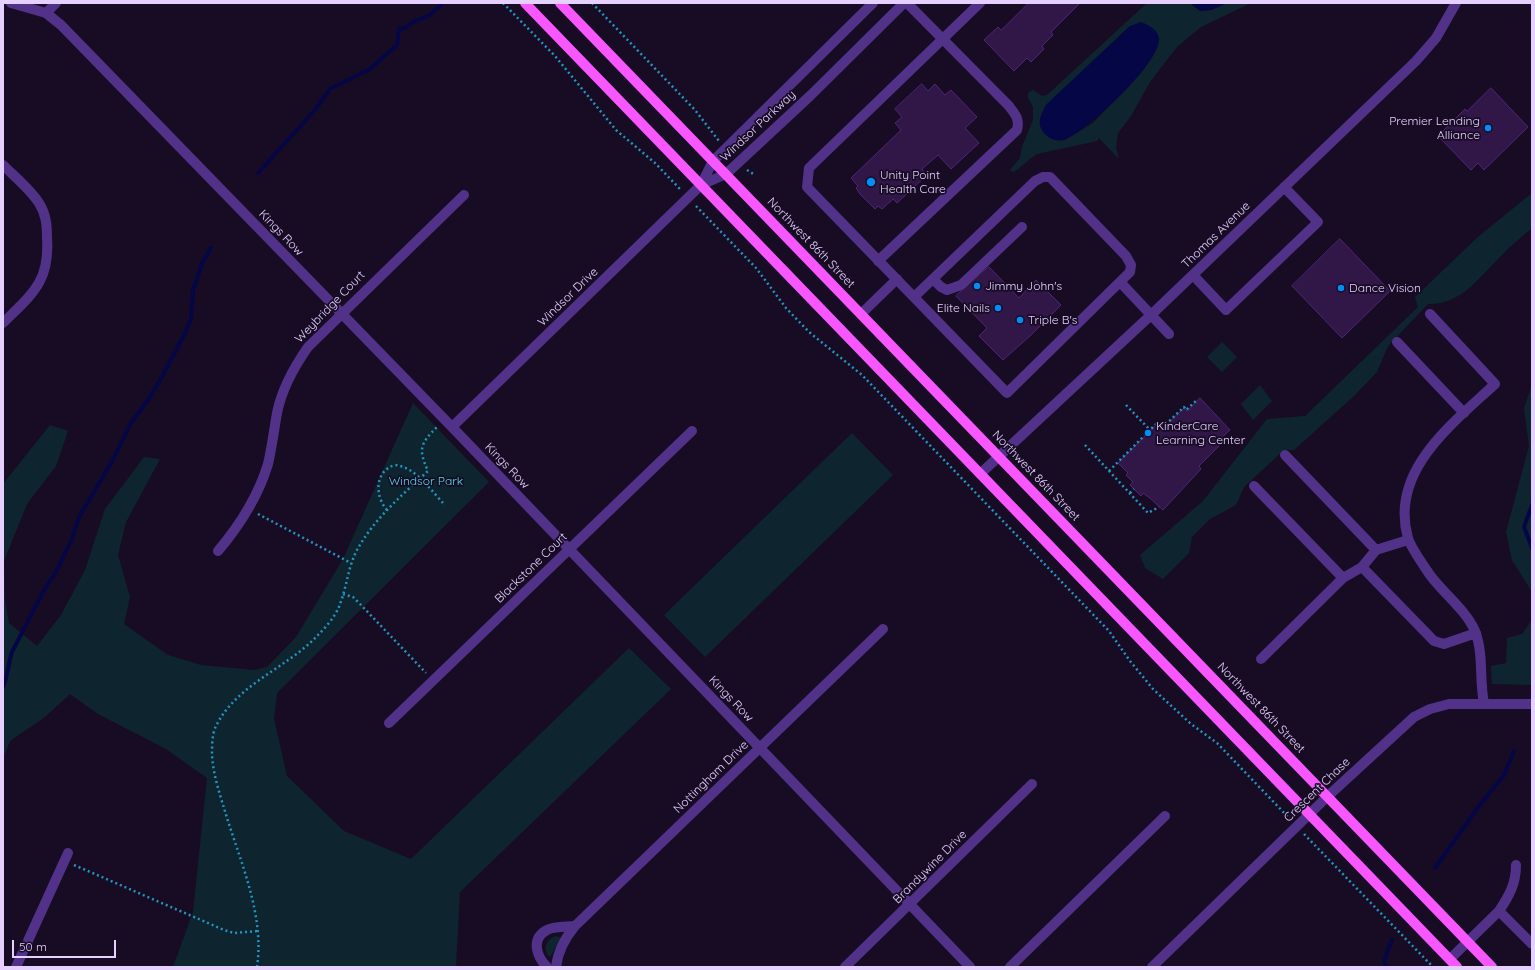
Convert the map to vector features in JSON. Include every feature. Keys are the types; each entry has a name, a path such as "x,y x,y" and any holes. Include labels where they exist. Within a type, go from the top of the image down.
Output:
{"main road":[{"path":"525,3 1458,967"},
{"name":"Northwest 86th Street","path":"560,3 1492,967"}],"street":[{"name":"Kings Row","path":"11,3 46,13 66,30 452,427 970,967"},
{"path":"46,13 56,3"},
{"name":"Windsor Parkway","path":"702,185 713,161 873,3"},
{"name":"Windsor Parkway","path":"702,185 726,174 811,95 904,3"},
{"path":"878,261 1017,130 1018,124 1016,115 1009,106 907,3"},
{"path":"914,297 1035,181 1043,177 1050,177 1126,256 1131,265 1130,272 1121,283 1007,393 807,187 809,168 980,3"},
{"name":"Thomas Avenue","path":"980,474 1151,315 1416,61 1436,38 1456,3"},
{"path":"3,165 38,202 46,216 48,252 45,272 38,286 3,323"},
{"name":"Windsor Drive","path":"452,427 702,185"},
{"path":"1193,275 1226,310 1312,228 1318,222 1284,187"},
{"name":"Weybridge Court","path":"218,551 234,532 249,509 259,488 268,464 278,411 285,387 295,366 308,347 341,313 464,195"},
{"path":"933,279 941,287 947,290 961,285 1022,227"},
{"path":"861,314 897,279"},
{"path":"1121,283 1169,334"},
{"path":"1430,314 1495,384 1437,439 1422,457 1412,480 1406,500 1405,522 1408,540 1430,575 1470,620 1476,633 1481,656 1481,689 1484,703"},
{"path":"1397,342 1464,413"},
{"name":"Blackstone Court","path":"389,723 692,432"},
{"path":"1285,455 1376,550"},
{"path":"1254,486 1343,578"},
{"path":"1261,659 1343,578 1362,567 1376,550 1408,540"},
{"path":"1362,567 1434,641 1444,644 1476,633"},
{"name":"Nottingham Drive","path":"556,967 559,951 566,937 575,926 883,629"},
{"name":"Crescent Chase","path":"1152,967 1328,796 1414,717 1430,709 1449,704 1532,704"},
{"name":"Brandywine Drive","path":"846,967 1032,784"},
{"path":"1010,967 1165,816"},
{"path":"16,967 66,856"},
{"path":"1450,959 1467,941 1499,912 1513,890 1516,877 1516,865"},
{"path":"1499,912 1532,944"},
{"path":"548,967 539,957 536,949 540,936 546,931 554,928 575,926"}],"path":[{"path":"503,3 563,65 616,130 655,163 678,187"},
{"path":"592,3 695,110 715,136"},
{"path":"699,209 756,268 786,308 805,327 862,375 1109,631 1130,661 1153,689 1191,724 1217,743 1288,817"},
{"path":"1109,471 1157,423 1162,428 1184,407 1186,410 1197,400"},
{"path":"1126,405 1150,430"},
{"path":"257,967 259,952 258,932 248,886 215,775 212,757 216,727 230,705 254,685 308,646 324,629 340,605 352,563 363,540 387,510 428,472 421,455 423,443 444,420"},
{"path":"1084,445 1148,513 1159,507"},
{"path":"387,510 382,505 378,494 379,480 390,466 399,465 410,470 445,505"},
{"path":"1130,493 1134,489"},
{"path":"249,509 337,557 352,563"},
{"path":"343,594 353,597 434,680"},
{"path":"1311,840 1433,967"},
{"path":"66,856 224,930 234,933 258,932"}],"green space":[{"path":"1147,3 1190,3 1200,11 1211,10 1227,3 1251,3 1201,27 1177,47 1150,82 1131,116 1118,133 1116,148 1119,159 1099,138 1097,141 1037,154 1015,171 1013,172 1010,170 1020,158 1022,147 1033,120 1033,107 1028,98 1028,93 1033,90 1042,96 1047,95","holes":["1130,26 1145,68 1093,123 1065,140 1040,120 1046,105"]},
{"path":"1532,193 1532,228 1509,248 1470,288 1451,300 1428,304 1388,346 1377,372 1354,396 1294,450 1284,450 1244,487 1236,505 1210,519 1192,537 1189,553 1163,579 1145,568 1140,555 1203,501 1267,419 1305,416 1418,307 1415,297 1479,236"},
{"path":"1222,342 1237,357 1222,372 1207,357"},
{"path":"1260,385 1272,401 1253,420 1241,404"},
{"path":"1532,385 1532,592 1512,560 1506,532 1529,446 1524,408"},
{"name":"Windsor Park","path":"413,403 489,482 277,693 274,719 287,776 344,831 411,859 629,648 671,689 460,892 456,967 173,967 193,912 207,778 166,749 98,714 70,694 45,717 10,741 3,759 3,484 50,425 68,431 56,466 27,504 4,561 5,600 9,623 37,646 61,615 85,570 105,509 144,457 160,459 126,522 118,555 130,597 124,624 168,655 201,665 254,670 267,667 296,637 343,559"},
{"path":"852,433 893,475 705,657 664,615"},
{"path":"1532,620 1532,685 1492,684 1491,666 1506,663 1507,638 1522,634"},
{"path":"556,936 561,938 550,957 546,951 546,945 553,937"}],"shaded area":[{"path":"1190,3 1227,3 1211,10 1200,11"},
{"path":"1141,22 1150,26 1157,33 1159,40 1156,51 1135,80 1105,110 1076,133 1066,139 1061,140 1052,139 1047,136 1040,124 1041,115 1046,105 1130,26"}],"building":[{"path":"1029,3 1080,3 1051,32 1053,35 1042,46 1044,49 1031,62 1027,58 1014,71 984,40 998,27 1001,30"},
{"path":"922,84 928,91 935,84 945,95 951,90 977,117 965,128 979,143 951,169 938,155 922,169 927,175 897,203 893,199 882,209 878,206 875,209 860,194 856,188 858,186 851,178 901,130 895,123 902,117 895,109"},
{"name":"Premier Lending Alliance","path":"1491,88 1528,127 1484,170 1478,163 1471,170 1438,136 1465,109 1467,111"},
{"name":"Dance Vision","path":"1340,239 1390,291 1342,338 1292,286"},
{"path":"989,267 1019,298 1036,280 1061,305 1003,360 979,336 987,328 956,296"},
{"path":"1200,398 1230,430 1217,442 1220,445 1199,466 1201,469 1163,510 1143,493 1141,496 1130,485 1133,482 1126,475 1128,473 1118,463 1157,424 1162,429 1184,408 1187,411"}],"waterway":[{"path":"258,173 315,110 330,89 370,69 397,45 399,29 405,28 413,22 430,15 443,3"},
{"path":"3,687 12,652 44,590 57,570 72,539 79,517 114,458 131,423 150,397 163,375 186,331 191,319 193,290 203,261 211,248"},
{"path":"1532,505 1524,527 1532,548"},
{"path":"1435,868 1479,806 1504,775 1514,751"},
{"path":"1387,967 1384,961 1392,940"}],"place":[{"name":"Premier Lending Alliance","path":"1488,128"},
{"name":"Unity Point Health Care","path":"871,182"},
{"name":"Jimmy John's","path":"977,286"},
{"name":"Dance Vision","path":"1341,288"},
{"name":"Elite Nails","path":"998,308"},
{"name":"Triple B's","path":"1020,320"},
{"name":"KinderCare Learning Center","path":"1148,433"}]}
